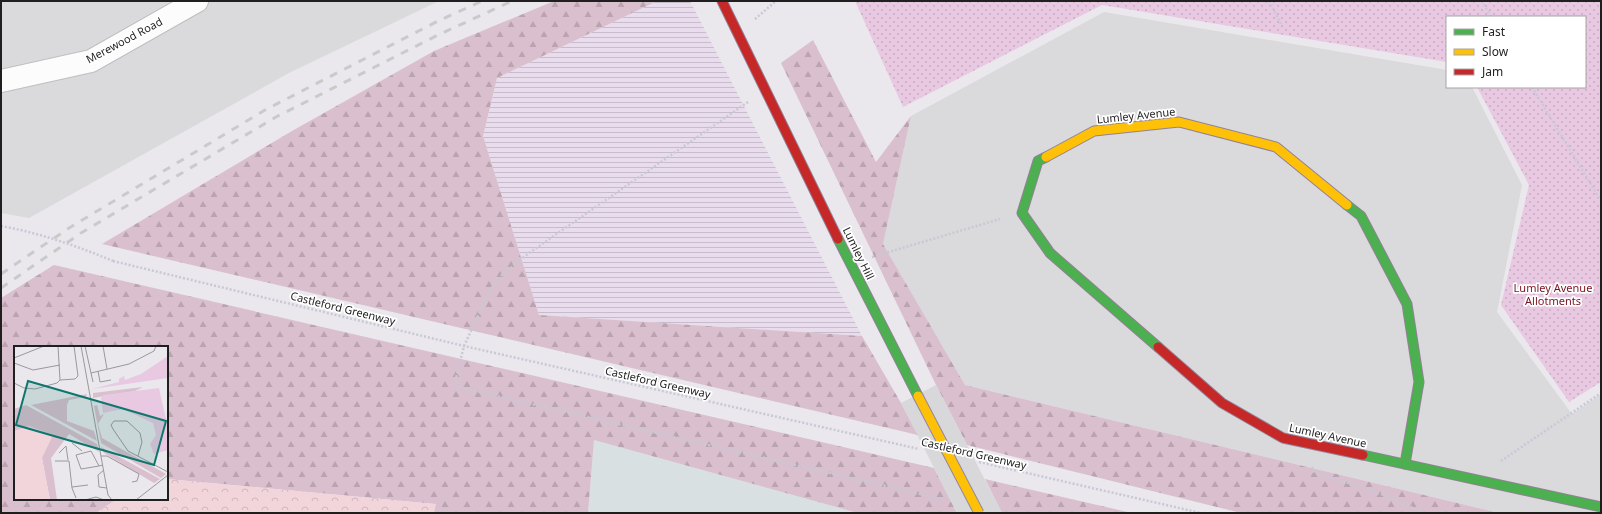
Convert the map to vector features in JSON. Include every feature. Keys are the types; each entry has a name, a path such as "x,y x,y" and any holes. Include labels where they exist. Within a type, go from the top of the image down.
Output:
{"street":[{"name":"Merewood Road","path":"1,80 91,61 197,1"},
{"name":"Lumley Hill","path":"722,1 850,264 980,513"},
{"name":"Lumley Avenue","path":"1405,464 1419,382 1407,304 1361,216 1276,148 1179,122 1094,131 1038,161 1022,213 1050,253 1222,403 1283,438 1601,507"}],"path":[{"path":"1269,1 1281,24"},
{"path":"1482,1 1490,16"},
{"path":"1533,88 1601,201"},
{"path":"766,90 529,253 502,275 490,290 464,346 454,386 943,499 974,502"},
{"path":"850,264 1022,213"},
{"name":"Castleford Greenway","path":"1,226 29,231 86,250 113,262 464,346 924,450"},
{"path":"1474,479 1601,392"},
{"path":"1310,444 1308,458 1315,473 1372,490 1425,513"},
{"name":"Castleford Greenway","path":"971,461 1201,513"}],"shaded area":[{"path":"1,1 439,1 289,73 29,218 1,213"},
{"path":"657,1 690,1 862,336 539,315 483,136 497,78"},
{"path":"1104,12 1446,70 1446,88 1473,88 1522,185 1497,312 1572,414 1601,394 1601,513 1499,513 965,385 883,244 911,116"},
{"path":"594,440 829,505 858,513 588,513"}],"green space":[{"path":"554,1 657,1 497,78 483,136 539,315 862,336 918,435 102,244 292,131 434,51"},
{"name":"Lumley Avenue Allotments","path":"855,1 1601,1 1601,382 1569,402 1501,305 1529,185 1478,88 1586,88 1586,16 1446,16 1446,62 1102,5 903,107"},
{"path":"813,40 876,162 911,116 883,244 965,385 1499,513 1241,513 967,445 936,385 781,63"},
{"path":"54,265 934,468 957,513 858,513 594,440 588,513 434,513 435,504 168,479 168,346 14,346 14,500 116,500 96,513 1,513 1,298"},
{"path":"168,479 436,504 434,513 96,513 116,500 168,500"},
{"path":"985,479 1132,513 1002,513"}],"pier":[{"path":"936,385 1002,513 957,513 901,403"}],"railway":[{"path":"1,274 69,228 265,110 438,21 482,1"},
{"path":"1,288 81,233 276,117 438,35 512,1"}],"traffic: fast":[{"path":"1046,157 1038,161 1022,213 1050,253 1158,347"},
{"path":"1347,205 1361,216 1407,304 1419,382 1405,464"},
{"path":"838,239 918,396"},
{"path":"1363,455 1601,507"}],"traffic: slow":[{"path":"1046,157 1094,131 1179,122 1276,147 1347,205"},
{"path":"918,396 979,513"}],"traffic: jam":[{"path":"722,1 838,239"},
{"path":"1158,347 1222,403 1283,438 1363,455"}]}
